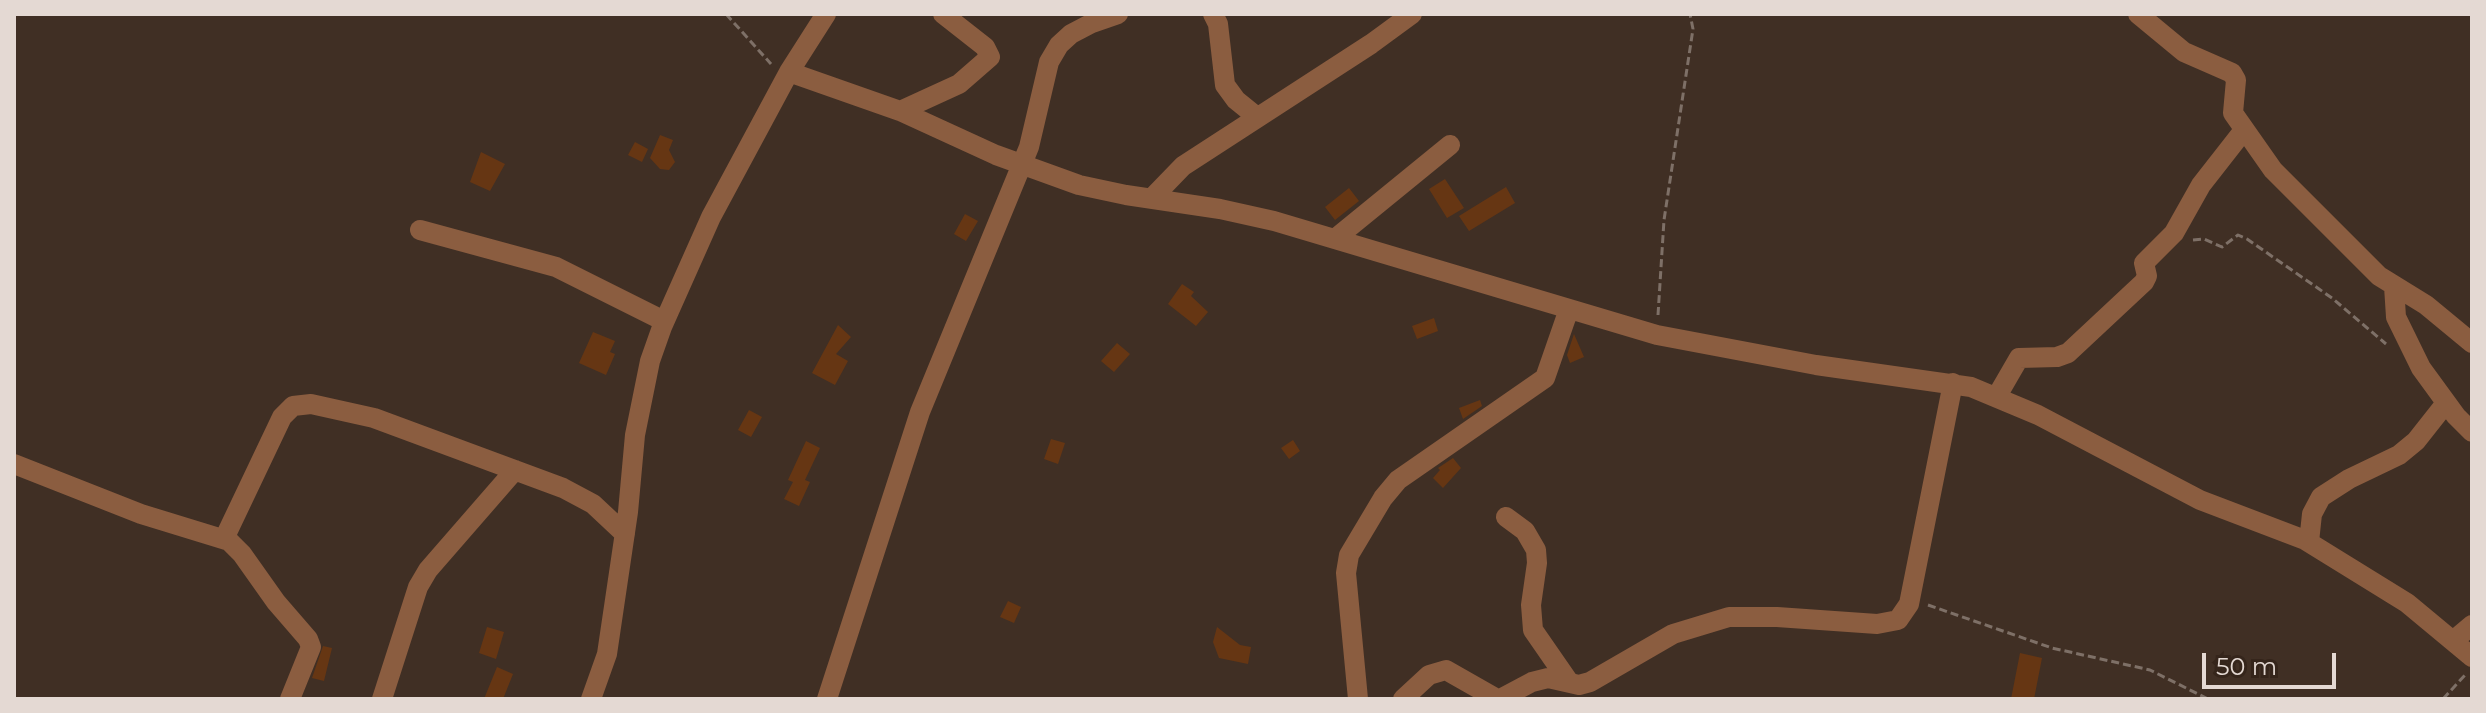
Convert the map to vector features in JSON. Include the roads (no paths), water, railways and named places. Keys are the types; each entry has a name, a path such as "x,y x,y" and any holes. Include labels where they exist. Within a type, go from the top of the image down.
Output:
{"street":[{"path":"591,699 607,654 625,534 635,435 650,361 664,321 711,217 787,75 826,14"},
{"path":"900,111 959,84 990,57 985,47 943,14"},
{"path":"827,699 920,412 982,266 1034,131 1049,62 1059,45 1081,28 1118,14"},
{"path":"1213,14 1218,24 1225,85 1236,100 1257,117"},
{"path":"1152,198 1183,166 1412,14"},
{"path":"2138,14 2184,52 2232,73 2236,80 2233,113 2273,170 2359,257 2472,343"},
{"path":"787,75 900,111 1021,164 1090,188 1220,209 1336,238 1657,335 1816,365 1953,383 1997,396 2200,500 2277,527 2309,542 2383,587 2472,657"},
{"path":"1997,396 2019,358 2057,357 2068,353 2144,282 2147,276 2144,263 2165,244 2181,223 2201,185 2244,130"},
{"path":"1336,238 1450,145"},
{"path":"420,230 556,267 664,321"},
{"path":"2394,286 2396,317 2421,368 2472,432"},
{"path":"1358,699 1346,573 1349,555 1383,498 1398,480 1545,378 1569,309"},
{"path":"1403,699 1429,675 1446,670 1498,699 1541,680 1579,685 1590,682 1673,634 1708,621 1749,616 1889,624 1904,615 1910,599 1953,383"},
{"path":"2309,542 2312,514 2321,497 2349,479 2399,455 2416,441 2446,403"},
{"path":"224,539 282,417 293,406 311,404 374,418 581,496 625,534"},
{"path":"14,464 141,514 224,539 242,554 311,647 290,699"},
{"path":"382,699 418,587 428,570 515,470"},
{"path":"1506,517 1525,531 1536,550 1531,605 1533,630 1569,682"},
{"path":"2453,641 2472,625"}]}
